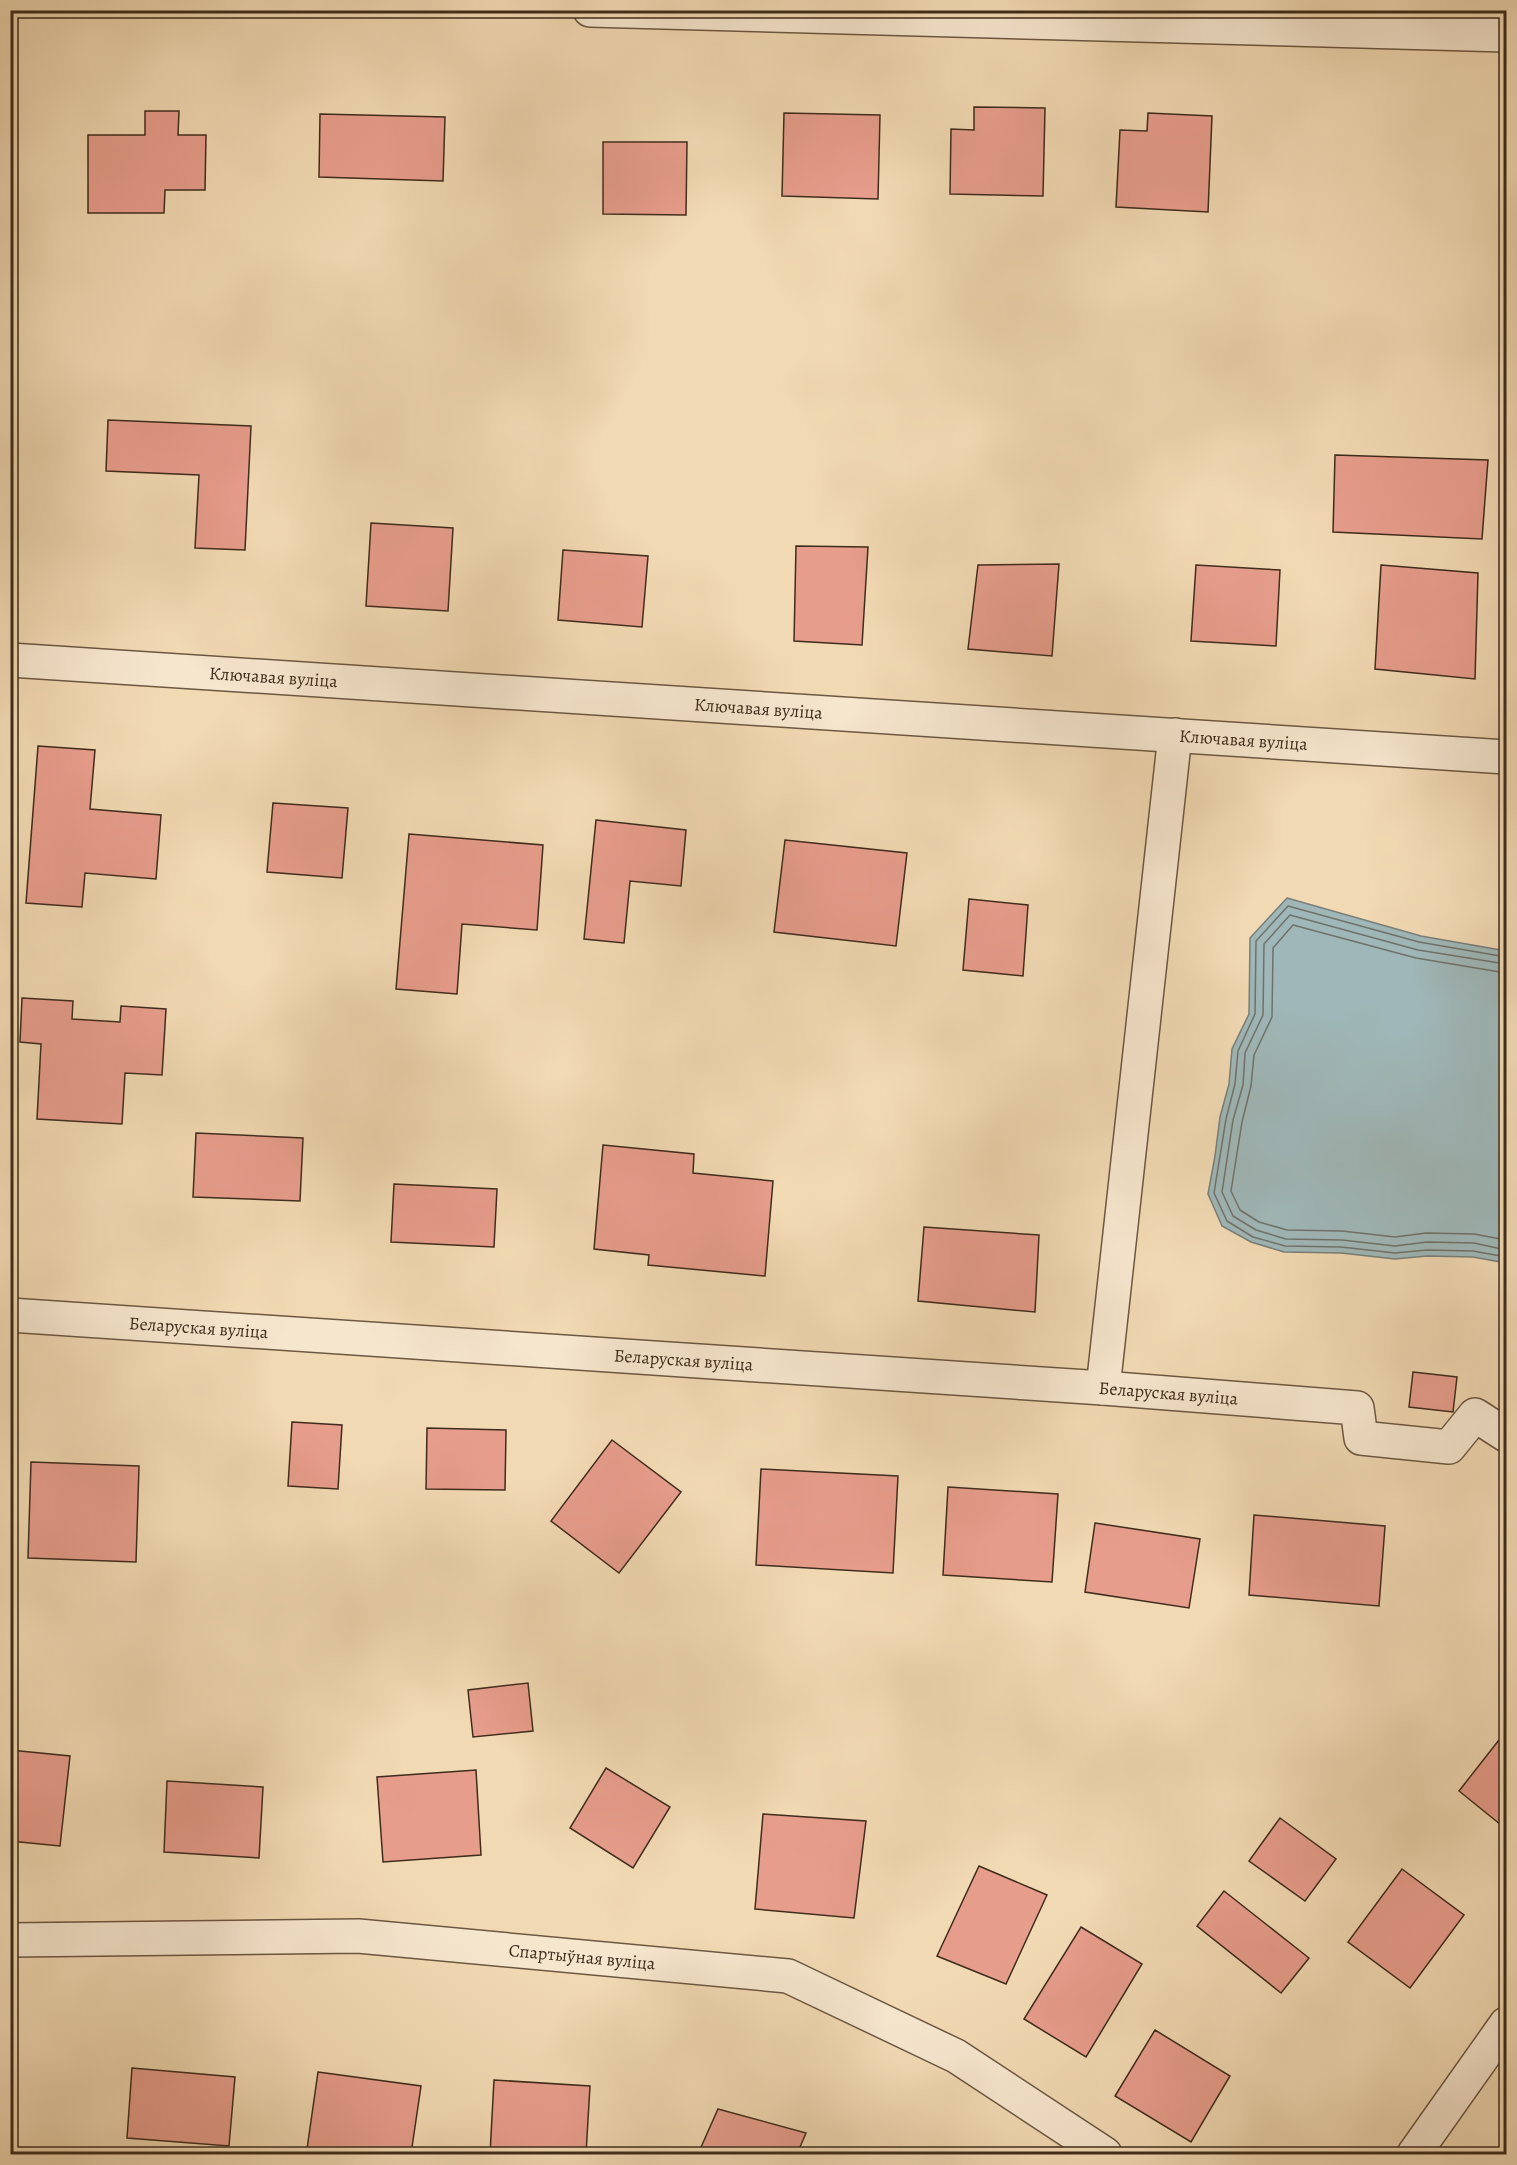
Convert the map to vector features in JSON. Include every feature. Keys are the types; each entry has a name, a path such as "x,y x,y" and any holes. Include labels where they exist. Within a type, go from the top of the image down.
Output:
{"street":[{"path":"590,10 1506,34"},
{"name":"Ключавая вуліца","path":"10,660 1506,757"},
{"path":"1103,1388 1175,735"},
{"name":"Беларуская вуліца","path":"10,1315 1103,1388 1357,1408 1361,1438 1449,1447 1475,1415 1506,1435"},
{"name":"Спартыўная вуліца","path":"10,1940 358,1936 788,1976 956,2056 1105,2154"},
{"path":"1414,2154 1506,2024"}],"water":[{"path":"1287,898 1421,936 1506,951 1506,1263 1473,1257 1427,1256 1395,1259 1341,1253 1284,1252 1251,1242 1222,1226 1208,1194 1220,1117 1229,1084 1232,1049 1249,1014 1250,938"}],"building":[{"path":"974,107 1045,108 1043,196 950,194 951,129 974,130"},
{"path":"145,111 179,111 178,135 206,135 205,190 165,190 164,213 88,213 88,135 145,135"},
{"path":"784,113 880,115 878,199 782,196"},
{"path":"1148,113 1212,116 1208,212 1116,207 1120,130 1147,131"},
{"path":"320,114 445,117 443,181 319,177"},
{"path":"603,142 687,142 686,215 603,214"},
{"path":"108,420 251,426 245,550 195,548 199,475 106,471"},
{"path":"1335,455 1488,460 1482,539 1333,532"},
{"path":"371,523 453,528 448,611 366,606"},
{"path":"796,546 868,547 862,645 794,641"},
{"path":"563,550 648,556 642,627 558,620"},
{"path":"1059,564 1052,656 968,649 978,565"},
{"path":"1196,565 1280,570 1276,646 1191,641"},
{"path":"1381,565 1478,573 1475,679 1375,669"},
{"path":"38,746 95,750 90,809 161,815 156,879 85,873 82,907 26,903"},
{"path":"273,803 348,808 342,878 267,872"},
{"path":"596,820 686,830 681,886 630,881 624,943 584,939"},
{"path":"409,834 543,845 537,930 462,924 457,994 396,989"},
{"path":"785,840 907,853 896,946 774,932"},
{"path":"969,899 1028,905 1023,976 963,970"},
{"path":"22,998 73,1001 72,1019 120,1022 121,1006 166,1009 162,1075 125,1073 122,1124 37,1119 41,1044 20,1042"},
{"path":"196,1133 303,1138 300,1201 193,1197"},
{"path":"603,1145 694,1154 693,1173 773,1181 765,1276 648,1265 649,1255 594,1249"},
{"path":"394,1184 497,1189 494,1247 391,1242"},
{"path":"924,1227 1039,1235 1035,1312 918,1301"},
{"path":"1413,1372 1457,1377 1453,1412 1409,1407"},
{"path":"292,1422 342,1425 338,1489 288,1486"},
{"path":"427,1428 506,1430 505,1490 426,1489"},
{"path":"612,1440 681,1492 619,1573 551,1521"},
{"path":"31,1462 139,1466 136,1562 28,1558"},
{"path":"761,1469 898,1476 893,1573 756,1565"},
{"path":"948,1487 1058,1494 1052,1582 943,1575"},
{"path":"1254,1515 1385,1526 1379,1606 1249,1595"},
{"path":"1095,1523 1200,1539 1189,1608 1085,1592"},
{"path":"528,1683 533,1731 473,1737 468,1690"},
{"path":"1506,1731 1506,1829 1459,1791"},
{"path":"10,1750 70,1756 60,1846 10,1841"},
{"path":"606,1768 670,1807 633,1868 570,1828"},
{"path":"476,1770 481,1855 383,1862 377,1777"},
{"path":"167,1781 263,1787 259,1858 164,1852"},
{"path":"763,1814 866,1821 854,1918 755,1909"},
{"path":"1280,1818 1336,1859 1305,1901 1249,1861"},
{"path":"979,1866 1047,1895 1006,1984 937,1956"},
{"path":"1402,1869 1464,1915 1410,1988 1348,1942"},
{"path":"1224,1891 1309,1958 1281,1993 1197,1926"},
{"path":"1081,1927 1142,1964 1086,2057 1024,2019"},
{"path":"1155,2030 1230,2076 1191,2142 1115,2096"},
{"path":"132,2068 235,2077 229,2146 127,2138"},
{"path":"318,2072 421,2086 411,2154 347,2154 307,2149"},
{"path":"494,2080 590,2086 586,2154 490,2154"},
{"path":"718,2109 806,2133 797,2154 698,2154"}]}
